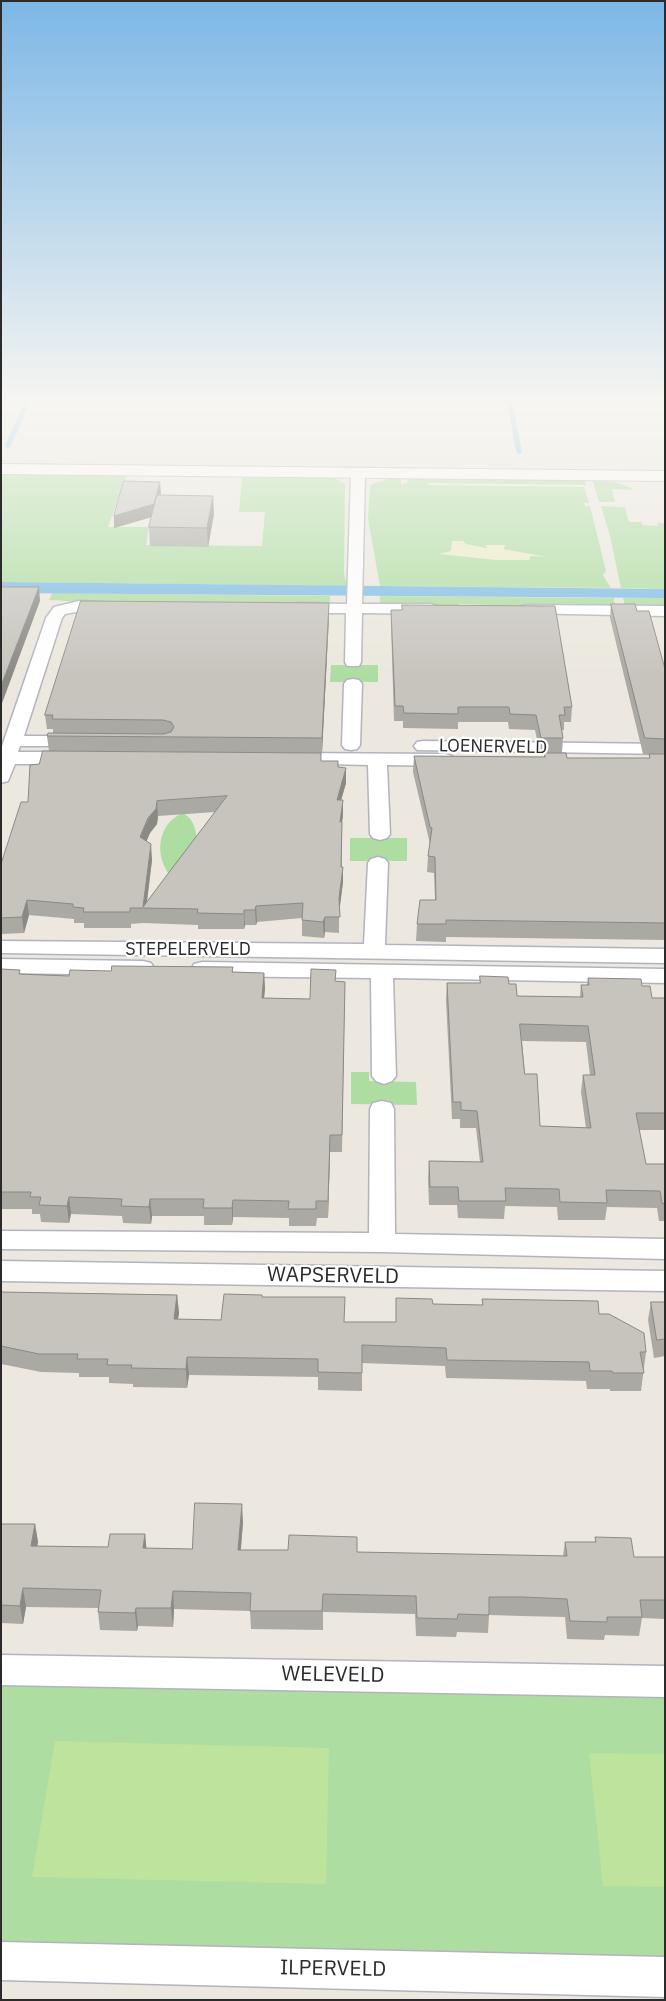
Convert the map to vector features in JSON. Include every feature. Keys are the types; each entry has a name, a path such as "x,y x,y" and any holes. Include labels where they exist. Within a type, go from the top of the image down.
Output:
{"street":[{"path":"354,662 358,491"},
{"path":"285,608 354,605 444,609"},
{"path":"1,777 54,618 60,610 79,606 128,606"},
{"path":"513,610 665,611"},
{"path":"351,745 353,684"},
{"name":"LOENERVELD","path":"665,749 351,745 276,751 377,760 665,762"},
{"path":"11,749 95,750"},
{"path":"377,760 380,834"},
{"path":"378,863 378,961 384,1076"},
{"name":"STEPELERVELD","path":"1,947 378,961 665,976"},
{"name":"STEPELERVELD","path":"1,966 665,956"},
{"name":"WAPSERVELD","path":"382,1109 382,1243"},
{"name":"WAPSERVELD","path":"1,1240 382,1243 665,1249"},
{"name":"WAPSERVELD","path":"1,1271 665,1281"},
{"name":"WELEVELD","path":"1,1670 665,1682"},
{"name":"ILPERVELD","path":"1,1961 665,1977"}],"green space":[{"path":"1,491 121,491 108,527 149,527 146,545 262,546 265,512 239,512 241,491 345,491 344,573 347,586 1,582"},
{"path":"370,491 585,491 589,503 584,503 585,506 590,506 606,571 603,575 611,588 380,586 368,519"},
{"path":"596,491 613,491 615,502 599,502"},
{"path":"601,506 625,507 629,522 641,522 643,525 658,526 658,523 665,523 665,589 621,588 610,536"},
{"path":"52,593 330,596 330,603 334,603 334,605 323,603 93,601 92,603 86,603 49,600"},
{"path":"380,596 614,598 615,606 553,607 552,605 520,605 520,607 493,607 492,605 459,604 459,607 432,606 431,604 376,605 380,604"},
{"path":"623,598 665,598 665,608 638,608 637,605 625,605"},
{"path":"331,665 378,665 378,682 330,682"},
{"path":"183,813 192,822 197,841 172,878 162,861 160,852 161,842 167,825"},
{"path":"350,838 407,838 407,861 350,861"},
{"path":"351,1072 369,1072 369,1081 416,1082 417,1105 351,1104"},
{"path":"1,1678 665,1692 665,1963 1,1949"},
{"path":"55,1741 329,1748 326,1884 32,1877"},
{"path":"589,1753 665,1754 665,1887 603,1886"}],"sand":[{"path":"452,541 463,541 466,544 487,548 485,545 506,545 503,549 547,557 531,556 529,560 496,560 439,554 451,551"}],"water":[{"path":"1,582 665,589 665,598 1,593"}],"building":[{"path":"121,491 157,491 154,504 114,516"},
{"path":"157,495 213,496 207,528 149,527"},
{"path":"1,587 39,587 1,686"},
{"path":"81,601 329,603 322,738 47,736 48,733 163,734 171,732 174,727 171,722 163,720 52,719 53,715 45,715"},
{"path":"611,604 635,604 637,611 649,611 665,669 665,739 645,738"},
{"path":"402,605 555,606 572,707 564,707 565,715 559,715 563,738 541,738 536,715 510,714 509,707 458,707 458,714 404,713 403,706 395,706 391,610 402,610"},
{"path":"43,751 321,753 321,761 338,761 338,767 346,768 337,800 343,800 340,822 342,822 341,867 343,867 339,898 340,917 325,917 323,922 302,920 303,903 256,906 255,910 244,910 244,914 197,913 198,909 142,908 130,908 130,912 83,912 84,908 73,907 73,904 27,900 22,917 1,918 1,864 21,802 28,802 30,765 39,764","holes":["227,796 143,907 151,844 140,837 148,818 156,809 157,801"]},
{"path":"544,753 566,753 567,758 650,758 649,754 665,754 665,923 446,920 446,924 417,924 420,900 436,900 435,857 428,856 432,828 430,827 414,756 545,757"},
{"path":"112,966 233,967 232,972 264,973 262,998 310,999 311,969 336,970 335,981 345,982 342,1135 330,1135 328,1201 316,1201 316,1209 288,1209 289,1201 233,1200 232,1208 203,1208 204,1199 150,1199 149,1207 121,1206 122,1199 69,1197 67,1206 39,1205 41,1197 30,1197 31,1192 1,1192 1,969 20,970 19,974 69,976 70,970 111,971"},
{"path":"480,976 508,977 509,984 516,984 517,996 583,997 581,985 589,985 588,978 641,979 642,986 650,986 652,998 664,998 665,1113 636,1113 646,1164 665,1164 665,1204 662,1203 660,1191 606,1190 607,1203 560,1202 559,1189 505,1188 506,1201 459,1201 458,1187 430,1187 429,1161 483,1162 477,1111 461,1110 461,1102 453,1102 447,983 480,983","holes":["520,1024 588,1026 595,1075 583,1075 591,1128 540,1126 537,1074 525,1074"]},
{"path":"1,1292 177,1295 174,1319 221,1320 224,1294 262,1295 262,1297 345,1297 344,1322 396,1322 396,1298 432,1299 433,1304 483,1305 482,1299 598,1301 599,1314 609,1314 644,1333 646,1352 640,1352 644,1373 590,1371 589,1362 447,1360 446,1348 362,1345 362,1373 318,1372 318,1359 187,1357 186,1369 131,1368 132,1365 107,1365 108,1359 77,1359 78,1354 39,1354 1,1346"},
{"path":"651,1302 665,1302 665,1339 657,1340"},
{"path":"195,1503 242,1504 238,1550 288,1550 289,1535 357,1537 357,1552 567,1556 565,1542 596,1542 595,1537 631,1538 634,1557 665,1557 665,1600 640,1600 642,1617 607,1617 607,1622 570,1621 567,1599 523,1597 489,1597 489,1615 458,1614 457,1619 417,1618 416,1596 323,1594 322,1611 250,1611 251,1593 173,1591 171,1608 136,1608 135,1613 98,1612 101,1590 23,1588 20,1606 1,1605 2,1524 35,1524 31,1546 108,1547 110,1534 145,1534 143,1548 192,1549"}]}
